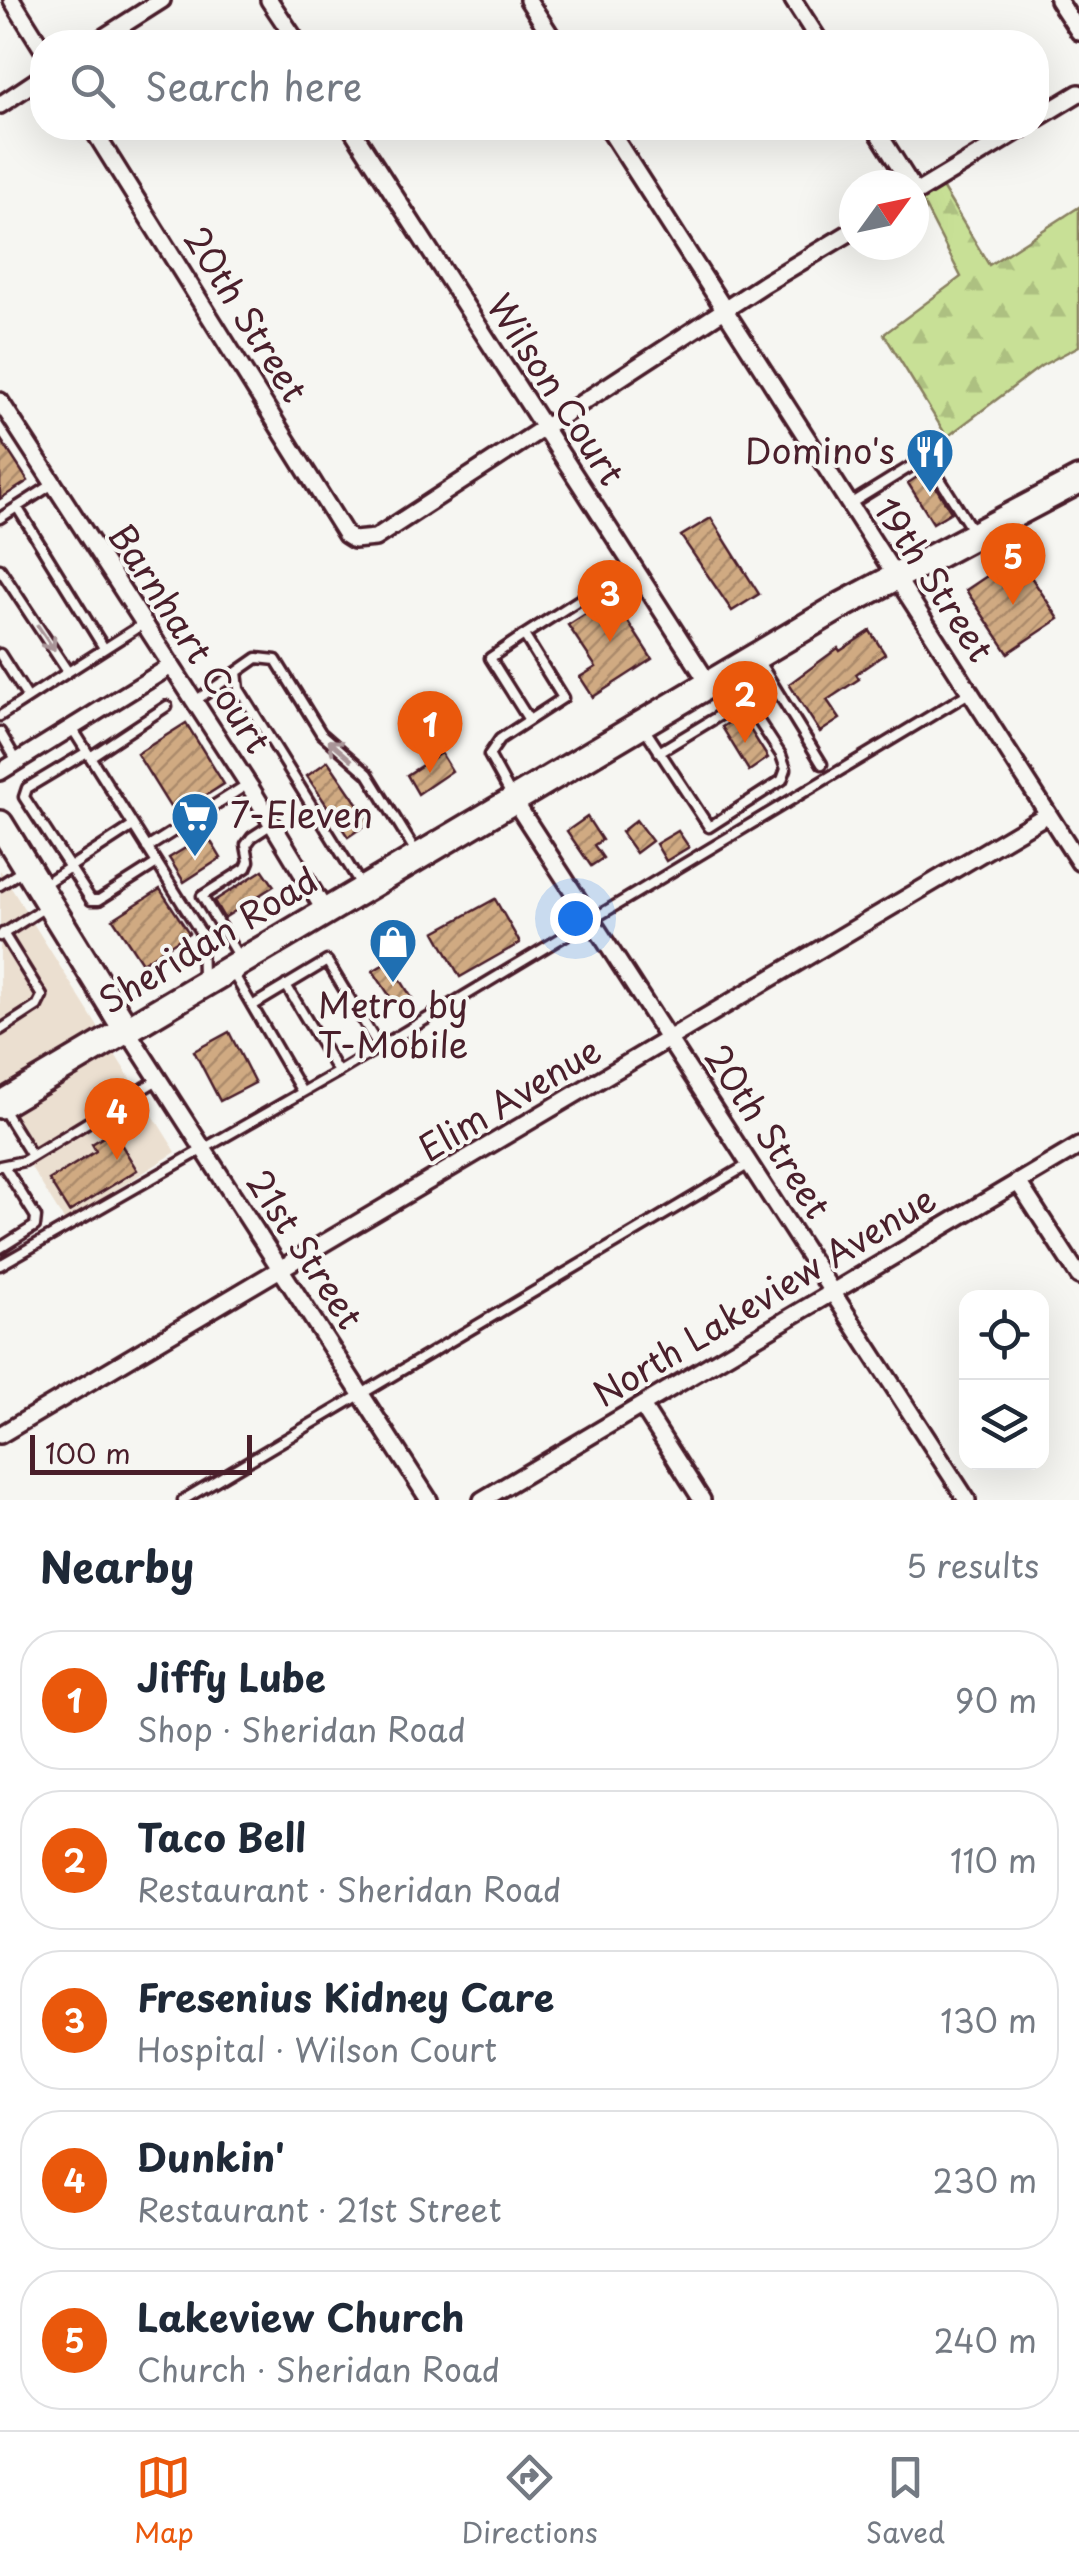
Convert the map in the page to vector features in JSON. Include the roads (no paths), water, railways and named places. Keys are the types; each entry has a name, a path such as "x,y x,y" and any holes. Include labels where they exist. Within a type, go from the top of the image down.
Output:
{"main road":[{"name":"Sheridan Road","path":"0,1104 128,1032 756,656 1079,480"},
{"path":"0,824 128,1032"}],"street":[{"path":"12,0 31,30"},
{"path":"115,30 162,0"},
{"path":"269,0 288,30"},
{"path":"528,0 547,30"},
{"path":"793,0 812,30"},
{"path":"1058,0 1079,32"},
{"path":"0,105 30,85"},
{"path":"1049,111 1079,93"},
{"name":"20th Street","path":"99,140 346,535 354,540 375,538 543,428"},
{"name":"Wilson Court","path":"359,140 632,566 718,679"},
{"name":"19th Street","path":"616,140 1079,862"},
{"path":"883,140 901,170"},
{"path":"929,181 1002,140"},
{"path":"543,428 839,239"},
{"name":"Barnhart Court","path":"0,401 248,784 325,912"},
{"path":"0,772 171,666"},
{"name":"20th Street","path":"514,799 967,1500"},
{"name":"Elim Avenue","path":"0,1435 1048,814"},
{"name":"21st Street","path":"128,1032 428,1500"},
{"name":"North Lakeview Avenue","path":"482,1500 1079,1146"},
{"path":"1018,1182 1079,1276"},
{"path":"642,1406 702,1500"}],"lane":[{"path":"848,505 926,457 975,534"},
{"path":"0,518 53,484"},
{"path":"16,508 104,648"},
{"path":"529,720 490,658 632,566"},
{"path":"0,568 68,672"},
{"path":"0,716 143,624"},
{"path":"514,799 489,755 500,739 563,698 524,635"},
{"path":"0,654 28,698"},
{"path":"756,656 822,764"},
{"path":"194,702 258,658 276,660 321,733 368,774 418,856"},
{"path":"237,672 239,689 363,889"},
{"path":"641,724 709,827 782,780 786,768 782,755 745,700 718,679"},
{"path":"0,1265 379,1048 970,693"},
{"path":"660,752 745,700"},
{"path":"157,863 99,900 91,900 24,797 27,788 167,706"},
{"path":"72,728 201,933 202,986"},
{"path":"0,732 17,761"},
{"path":"147,848 248,784"},
{"path":"272,824 246,845 250,861 246,868 202,896 252,1006 302,1092"},
{"path":"0,1030 37,1006 42,996 2,934 39,887 133,826"},
{"path":"2,881 39,887"},
{"path":"252,1006 327,962 379,1048"},
{"path":"286,985 338,1072"},
{"path":"0,1248 34,1226 36,1216 2,1166 32,1156 159,1080"},
{"path":"0,1104 32,1156"},
{"path":"183,1500 751,1163"}],"place":[{"name":"Domino's","path":"930,494"},
{"name":"Lakeview Church","path":"1013,605"},
{"name":"Fresenius Kidney Care","path":"610,642"},
{"name":"Taco Bell","path":"745,743"},
{"name":"Jiffy Lube","path":"430,773"},
{"name":"7-Eleven","path":"195,858"},
{"name":"Metro by T-Mobile","path":"393,984"},
{"name":"Dunkin'","path":"117,1160"}]}
